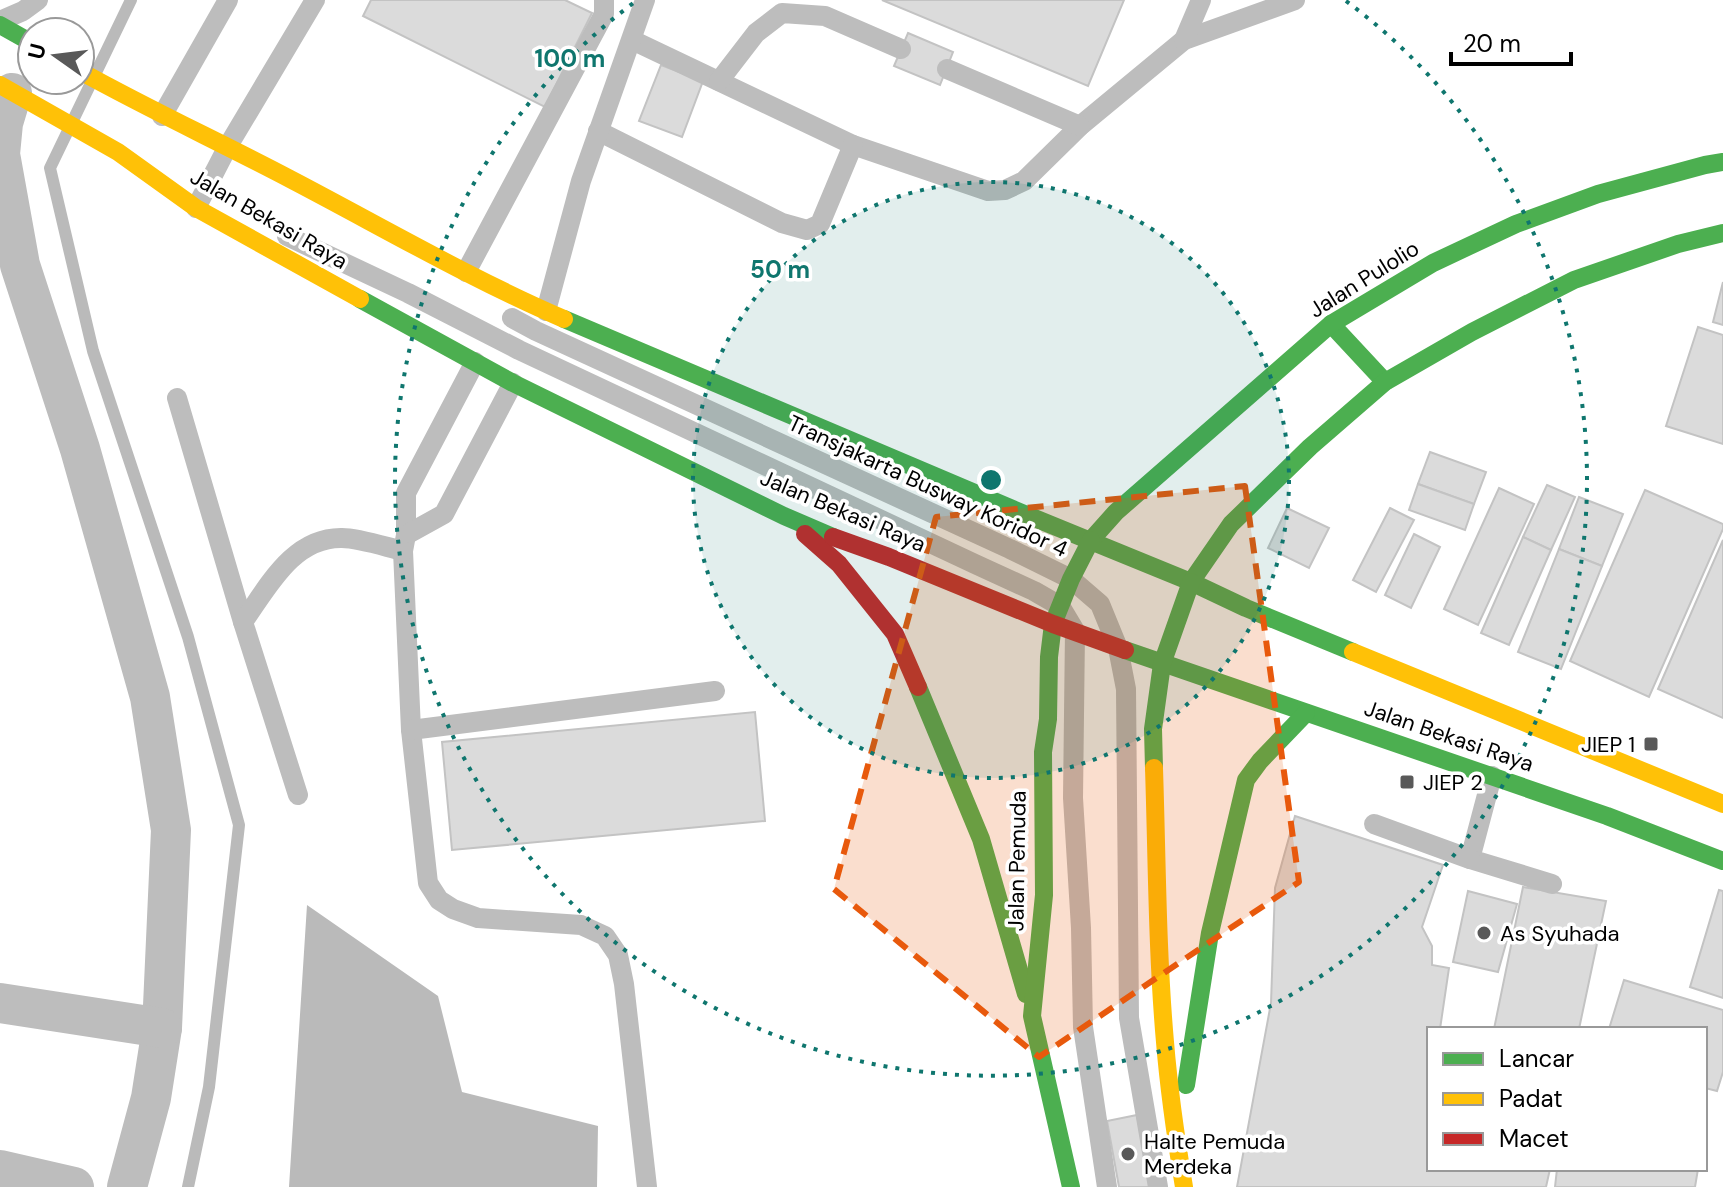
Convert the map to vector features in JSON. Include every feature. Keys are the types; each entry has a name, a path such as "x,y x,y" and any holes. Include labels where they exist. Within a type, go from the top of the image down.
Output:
{"main road":[{"name":"Jalan Bekasi Raya","path":"96,80 546,311 1191,582 1246,608 1723,804"},
{"name":"Jalan Bekasi Raya","path":"15,93 118,152 196,208 513,383 784,516 839,539 1057,615"},
{"name":"Jalan Pulolio","path":"1091,540 1116,512 1331,324 1433,263 1516,224 1598,194 1723,162"},
{"path":"1184,1187 1165,1043 1159,952 1153,729 1162,664 1191,582 1231,524 1310,447 1385,382 1472,332 1574,280 1678,244 1723,233"},
{"path":"1331,324 1385,382"},
{"path":"784,516 839,564 895,634 981,839 1032,1016"},
{"name":"Jalan Pemuda","path":"1071,1187 1032,1016 1044,895 1043,752 1048,719 1049,657 1057,615 1091,540"},
{"name":"Jalan Bekasi Raya","path":"1075,631 1162,664 1607,816 1723,861"},
{"path":"1176,1138 1210,933 1246,780 1306,713"}],"street":[{"path":"15,93 3,123 0,154 20,265 80,449 150,697 171,830 162,1028 151,1098 127,1187"},
{"path":"0,1003 162,1028"},
{"path":"0,1170 74,1187"}],"lane":[{"path":"0,23 38,0"},
{"path":"162,116 228,0"},
{"path":"196,208 228,146 315,0"},
{"path":"466,272 604,14 604,0"},
{"path":"546,311 581,181 645,0"},
{"path":"1184,40 1201,0"},
{"path":"632,40 853,145 988,191 1005,190 1024,181 1080,126 1184,40 1295,0"},
{"path":"719,81 756,33 782,13 825,16 901,49"},
{"path":"947,69 1080,126"},
{"path":"598,131 782,223 807,230 820,224 853,145"},
{"name":"Transjakarta Busway Koridor 4","path":"260,163 271,184 285,196 536,331 1010,549 1071,579 1100,604 1118,648 1126,689 1129,1018 1158,1187"},
{"path":"227,226 253,225 272,229 519,350 1001,574 1075,631 1073,798 1083,1027 1107,1187"},
{"path":"475,362 406,493 404,543 411,730 428,883 439,900 478,918 581,925 605,936 618,955 624,984 647,1187"},
{"path":"243,622 287,561 317,541 343,538 404,543 444,514 513,383"},
{"path":"177,398 298,795"},
{"path":"411,730 715,691"},
{"path":"1470,859 1492,776"},
{"path":"1374,824 1470,859 1552,884"}],"highlighted area":[{"path":"1245,486 1299,882 1039,1057 834,889 936,517"}],"shaded area":[{"path":"307,905 438,996 462,1092 598,1126 597,1187 289,1187"}],"building":[{"path":"371,0 565,0 592,13 545,107 363,16"},
{"path":"882,0 1124,0 1088,86"},
{"path":"908,33 953,52 940,85 894,66"},
{"path":"661,65 703,81 682,137 639,121"},
{"path":"1723,282 1723,325 1713,322"},
{"path":"1698,327 1723,335 1723,444 1666,426"},
{"path":"1430,452 1486,472 1474,504 1418,484"},
{"path":"1418,484 1474,504 1465,530 1409,510"},
{"path":"1547,485 1575,497 1551,550 1523,537"},
{"path":"1499,488 1534,504 1478,625 1444,609"},
{"path":"1645,490 1723,524 1649,697 1570,661"},
{"path":"1579,497 1623,514 1602,566 1559,549"},
{"path":"1287,508 1329,528 1309,568 1268,548"},
{"path":"1390,508 1414,520 1376,592 1353,580"},
{"path":"1414,534 1440,547 1411,608 1385,595"},
{"path":"1523,537 1551,550 1509,645 1481,633"},
{"path":"1723,540 1723,718 1658,689"},
{"path":"1559,549 1602,566 1561,669 1518,652"},
{"path":"755,712 765,821 452,850 442,742"},
{"path":"1295,816 1443,865 1422,927 1432,946 1432,965 1449,968 1440,1027 1427,1027 1427,1171 1550,1171 1546,1187 1237,1187 1271,1003 1275,888"},
{"path":"1523,887 1606,901 1579,1027 1494,1027"},
{"path":"1719,890 1723,891 1723,998 1690,987"},
{"name":"As Syuhada","path":"1468,891 1517,904 1498,972 1453,962"},
{"path":"1624,980 1723,1010 1723,1072 1717,1091 1707,1088 1707,1027 1610,1027"},
{"name":"Halte Pemuda Merdeka","path":"1137,1115 1150,1187 1119,1187 1107,1121"},
{"path":"1557,1171 1698,1171 1695,1187 1555,1187"}],"waterway":[{"path":"131,0 50,168 93,351 188,637 239,825 209,1087 188,1187"}],"traffic: fast":[{"path":"0,25 16,34"},
{"path":"1091,540 1116,512 1331,324 1433,263 1516,224 1598,194 1723,162"},
{"path":"1191,582 1231,524 1310,447 1385,382 1472,332 1574,280 1678,244 1723,233"},
{"path":"360,299 513,383 833,537"},
{"path":"564,319 1353,652"},
{"path":"1331,324 1385,382"},
{"path":"1071,1187 1032,1016 1044,895 1043,752 1048,719 1053,624 1091,540"},
{"path":"1154,768 1153,729 1162,664 1191,582"},
{"path":"1125,650 1607,816 1723,861"},
{"path":"918,687 981,839 1026,994"},
{"path":"1186,1085 1210,933 1246,780 1306,713"}],"traffic: slow":[{"path":"96,79 461,270 564,319"},
{"path":"0,85 118,152 196,208 360,299"},
{"path":"1353,652 1723,804"},
{"path":"1154,768 1162,1008 1184,1187"}],"traffic: jam":[{"path":"805,534 839,564 895,634 918,687"},
{"path":"833,537 1125,650"}],"place":[{"name":"JIEP 1","path":"1651,744"},
{"name":"JIEP 2","path":"1407,782"},
{"name":"As Syuhada","path":"1484,933"},
{"name":"Halte Pemuda Merdeka","path":"1128,1154"}]}
